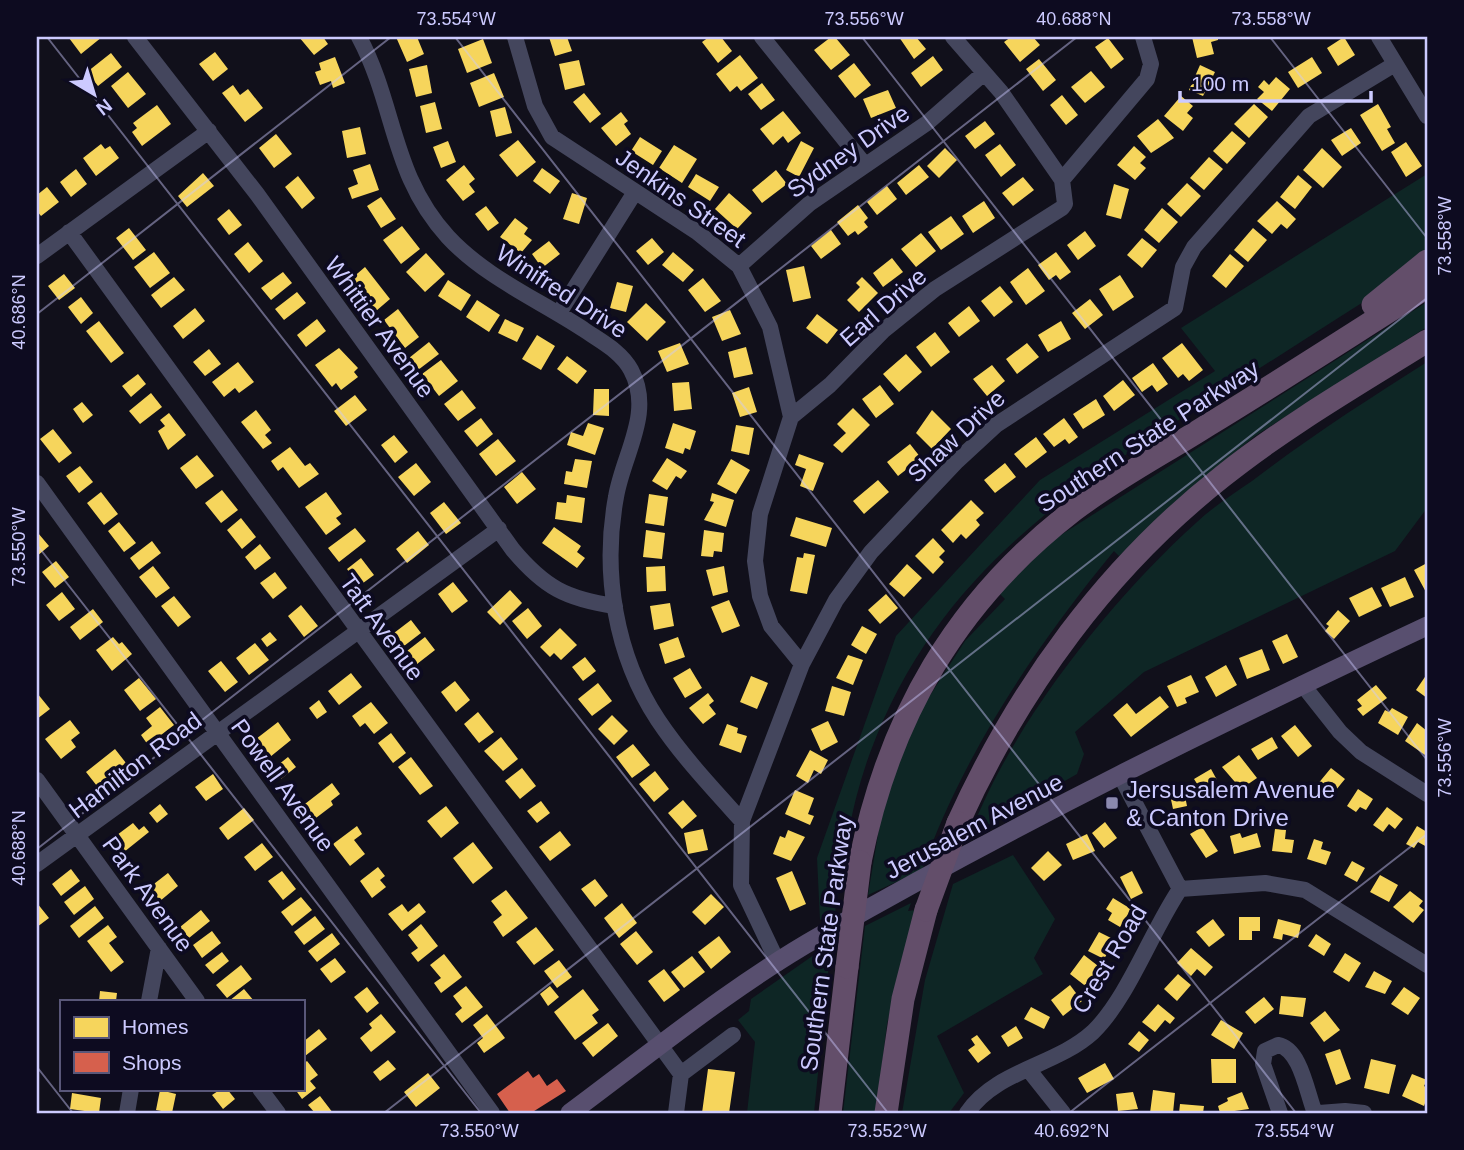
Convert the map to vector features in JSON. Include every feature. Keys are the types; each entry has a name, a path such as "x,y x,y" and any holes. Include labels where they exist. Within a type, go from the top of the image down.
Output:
{"highway":[{"path":"1210,425 1298,353 1384,297 1427,261"},
{"name":"Southern State Parkway","path":"830,1113 860,862 871,809 896,735 932,666 977,603 1009,567 1069,515 1427,287"},
{"path":"886,1113 903,999 926,910 958,822 987,761 1036,679 1092,604 1138,553 1198,497 1262,446 1427,341"}],"main road":[{"name":"Jerusalem Avenue","path":"570,1113 819,936 1120,775 1302,684 1427,626"}],"street":[{"name":"Whittier Avenue","path":"135,37 209,131 529,569 550,586 572,598 615,606"},
{"name":"Winifred Drive","path":"359,37 378,83 401,162 426,210 449,239 482,266 559,313 622,357 632,370 641,398 640,414 616,495 611,528 610,581 615,606 631,666 658,721 742,821"},
{"name":"Jenkins Street","path":"515,37 535,106 552,137 696,232 739,266 770,327 791,417"},
{"path":"762,37 865,165"},
{"path":"953,37 1001,92 1062,180 1147,79 1151,64 1143,37"},
{"path":"1379,37 1427,116"},
{"name":"Shaw Drive","path":"778,963 741,885 742,821 802,664 831,609 856,570 957,461 1016,409 1171,312 1177,304 1183,267 1194,247 1289,135 1309,116 1395,64"},
{"name":"Sydney Drive","path":"739,266 809,204 927,123 984,73"},
{"path":"37,256 209,131"},
{"name":"Earl Drive","path":"791,417 830,385 884,330 935,289 1062,208 1065,204 1062,180"},
{"path":"559,313 635,192"},
{"name":"Taft Avenue","path":"69,232 681,1074"},
{"path":"791,417 760,514 755,561 760,596 771,626 802,664"},
{"name":"Powell Avenue","path":"37,483 492,1113"},
{"name":"Hamilton Road","path":"37,864 78,837 216,733 499,529"},
{"path":"1302,684 1340,732 1361,752 1427,794"},
{"path":"1120,775 1180,889 1265,883 1305,890 1427,965"},
{"name":"Park Avenue","path":"37,780 196,1000"},
{"path":"714,790 733,797 753,793"},
{"name":"Crest Road","path":"967,1113 977,1100 998,1084 1077,1043 1102,1022 1180,889"},
{"path":"149,1000 159,948"},
{"path":"676,1113 681,1074 733,1035"},
{"path":"1280,1113 1263,1064 1265,1051 1278,1045 1289,1049 1295,1059 1317,1113 1364,1113"},
{"path":"1028,1069 1063,1113"},
{"path":"127,1113 131,1090"},
{"path":"261,1090 278,1113"}],"green space":[{"path":"1427,174 1427,252 1390,285 1097,475 1049,511 1005,550 964,593 928,640 896,693 870,753 858,792 848,832 835,913 820,920 817,858 896,636 1040,480 1215,371 1181,328"},
{"path":"1427,302 1427,327 1255,436 1198,483 1119,556 1114,551 1057,625 1004,703 959,784 922,870 868,895 884,798 920,711 965,641 1005,599 999,593 1053,540"},
{"path":"1427,362 1427,508 1395,551 1144,672 1075,732 1084,754 1077,774 991,823 967,843 984,800 1034,713 1096,629 1163,554 1223,501 1316,434"},
{"path":"1013,855 1055,919 1034,958 1043,974 937,1036 964,1093 949,1113 902,1113 925,980 953,884"},
{"path":"911,903 908,911 915,910 887,1024 876,1113 843,1113 865,926"},
{"path":"831,943 814,1113 747,1113 755,1042 738,1020 749,1011 751,999"}],"building: Homes":[{"path":"102,37 81,54 69,38"},
{"path":"299,37 323,37 328,44 314,55"},
{"path":"396,37 417,37 424,54 407,62"},
{"path":"549,37 567,37 572,51 555,56"},
{"path":"709,37 721,37 732,51 718,63 702,42"},
{"path":"831,37 835,37 850,55 831,70 814,50"},
{"path":"899,37 916,37 926,49 914,59"},
{"path":"1011,37 1033,37 1040,45 1020,62 1004,42"},
{"path":"1192,37 1218,37 1218,40 1211,42 1214,54 1197,58"},
{"path":"1344,37 1355,55 1338,66 1327,48"},
{"path":"1108,38 1124,59 1111,69 1095,47"},
{"path":"483,39 492,63 467,73 458,49"},
{"path":"215,52 228,69 213,81 199,64"},
{"path":"111,53 122,67 98,86 87,72"},
{"path":"740,55 758,78 741,91 737,86 730,92 716,74"},
{"path":"933,56 943,70 921,87 911,73"},
{"path":"335,57 345,83 333,88 331,81 320,85 315,72 321,70 319,63"},
{"path":"1312,57 1322,73 1298,88 1288,72"},
{"path":"1039,59 1056,80 1043,91 1026,69"},
{"path":"579,60 585,85 565,90 559,64"},
{"path":"854,63 871,85 855,98 838,76"},
{"path":"427,65 432,93 416,97 409,69"},
{"path":"1200,65 1215,72 1203,96 1189,90"},
{"path":"1091,71 1105,87 1085,103 1071,87"},
{"path":"128,72 146,94 128,108 111,86"},
{"path":"494,73 504,97 479,107 470,83"},
{"path":"1276,77 1290,89 1272,111 1257,99 1264,92 1258,87 1264,80 1269,85"},
{"path":"762,83 775,100 761,110 748,94"},
{"path":"233,85 240,95 248,89 263,108 245,122 222,93"},
{"path":"888,90 896,108 871,118 863,99"},
{"path":"584,93 601,114 590,123 573,102"},
{"path":"1062,95 1078,115 1066,125 1050,105"},
{"path":"1181,96 1193,106 1187,113 1193,118 1183,131 1164,116"},
{"path":"435,102 442,129 426,133 420,106"},
{"path":"1254,104 1268,117 1249,138 1234,124"},
{"path":"1378,104 1391,127 1387,129 1395,143 1382,151 1360,115"},
{"path":"157,105 171,124 142,146 132,132 137,128 133,123"},
{"path":"505,107 512,133 496,137 490,111"},
{"path":"783,111 801,133 788,143 783,136 773,145 760,129"},
{"path":"621,112 628,121 624,124 631,134 616,146 601,128"},
{"path":"1158,119 1174,138 1151,153 1137,136"},
{"path":"985,121 995,134 975,149 965,136"},
{"path":"360,127 366,154 347,158 342,131"},
{"path":"1351,128 1361,143 1342,156 1331,140"},
{"path":"1232,131 1246,143 1227,164 1213,151"},
{"path":"276,134 292,154 274,168 259,148"},
{"path":"640,137 662,151 653,165 631,151"},
{"path":"518,140 536,162 517,177 499,155"},
{"path":"448,141 456,162 441,168 433,147"},
{"path":"801,141 814,148 799,177 786,170"},
{"path":"1406,142 1422,166 1406,177 1391,152"},
{"path":"101,144 105,149 110,146 119,158 96,176 83,158"},
{"path":"1000,144 1016,165 1001,177 985,155"},
{"path":"674,145 697,159 682,183 659,168"},
{"path":"1134,146 1146,157 1140,163 1146,168 1135,180 1117,165"},
{"path":"945,148 957,160 939,178 927,166"},
{"path":"1322,148 1342,167 1323,188 1303,170"},
{"path":"1209,157 1223,169 1204,190 1190,178"},
{"path":"370,164 379,190 352,199 348,188 358,184 353,170"},
{"path":"464,165 475,179 469,184 475,192 463,201 446,180"},
{"path":"919,165 929,177 906,195 897,183"},
{"path":"542,168 560,181 550,194 533,181"},
{"path":"76,169 87,184 71,197 60,182"},
{"path":"776,170 787,184 762,203 752,190"},
{"path":"203,173 214,186 187,207 178,196"},
{"path":"696,174 719,187 710,201 688,187"},
{"path":"1298,175 1312,187 1295,209 1280,197"},
{"path":"298,176 315,198 302,209 285,187"},
{"path":"1023,177 1034,190 1013,206 1002,193"},
{"path":"1187,183 1201,196 1181,217 1167,204"},
{"path":"1114,184 1129,189 1121,219 1106,215"},
{"path":"887,186 897,199 877,215 867,202"},
{"path":"47,187 59,202 41,216 37,211 37,195"},
{"path":"572,193 587,198 579,224 563,219"},
{"path":"729,193 752,213 737,229 715,209"},
{"path":"381,197 396,219 381,228 367,206"},
{"path":"984,201 995,218 973,233 962,216"},
{"path":"1277,201 1296,219 1287,229 1281,224 1272,234 1257,221"},
{"path":"858,205 868,218 864,222 868,227 858,235 855,231 848,236 837,222"},
{"path":"486,206 499,223 488,231 475,214"},
{"path":"1162,208 1178,222 1159,243 1144,230"},
{"path":"229,209 242,225 229,235 217,219"},
{"path":"951,216 964,234 941,250 928,232"},
{"path":"515,218 528,228 524,234 532,240 521,253 500,237"},
{"path":"402,226 420,249 401,264 383,240"},
{"path":"129,228 146,250 133,260 116,238"},
{"path":"1253,228 1267,240 1248,262 1234,250"},
{"path":"831,230 841,244 821,259 811,246"},
{"path":"1085,231 1096,246 1078,260 1067,245"},
{"path":"921,233 936,251 916,267 901,249"},
{"path":"652,238 664,252 648,265 636,251"},
{"path":"1142,238 1157,250 1142,268 1127,255"},
{"path":"549,241 560,254 542,268 532,254"},
{"path":"248,242 263,261 249,273 234,254"},
{"path":"154,252 170,273 150,288 134,267"},
{"path":"673,252 694,270 683,282 662,265"},
{"path":"1056,252 1071,272 1060,280 1056,275 1049,280 1038,265"},
{"path":"426,253 445,274 425,292 406,272"},
{"path":"1230,254 1244,266 1226,288 1212,276"},
{"path":"892,258 903,272 883,287 873,273"},
{"path":"804,266 811,298 793,302 786,270"},
{"path":"365,267 390,299 376,311 351,279"},
{"path":"1028,268 1045,291 1026,305 1010,282"},
{"path":"283,272 292,283 271,300 261,288"},
{"path":"64,274 75,288 59,300 48,286"},
{"path":"1120,275 1134,297 1113,311 1099,289"},
{"path":"174,277 185,290 161,308 151,295"},
{"path":"862,277 878,293 859,312 847,300 860,287 856,283"},
{"path":"703,278 721,301 705,312 688,290"},
{"path":"448,280 471,295 461,311 438,296"},
{"path":"617,282 633,286 626,312 610,308"},
{"path":"1000,286 1013,302 994,317 981,301"},
{"path":"297,292 306,303 284,320 275,309"},
{"path":"81,297 93,313 81,324 68,307"},
{"path":"1090,299 1103,315 1085,329 1072,313"},
{"path":"477,300 500,315 489,332 466,317"},
{"path":"646,303 666,322 647,341 627,322"},
{"path":"969,306 980,321 959,337 948,323"},
{"path":"195,308 205,321 183,339 173,326"},
{"path":"398,309 419,337 405,348 384,320"},
{"path":"730,310 741,334 722,341 712,317"},
{"path":"817,314 838,330 827,344 806,328"},
{"path":"317,319 326,331 306,347 297,335"},
{"path":"505,319 524,328 517,342 498,333"},
{"path":"99,321 124,353 111,363 86,331"},
{"path":"1061,321 1071,339 1048,352 1038,335"},
{"path":"935,332 950,352 931,367 916,347"},
{"path":"537,335 555,346 541,370 522,359"},
{"path":"429,342 439,354 418,370 409,358"},
{"path":"680,343 689,364 667,372 658,351"},
{"path":"1027,343 1039,357 1017,374 1006,359"},
{"path":"1182,343 1203,370 1189,381 1183,374 1178,378 1162,358"},
{"path":"746,347 753,374 734,378 728,352"},
{"path":"339,348 358,368 354,372 358,377 341,390 336,383 332,387 315,365"},
{"path":"209,349 221,364 205,376 193,362"},
{"path":"906,354 922,372 899,392 883,374"},
{"path":"567,356 587,371 577,384 557,369"},
{"path":"441,360 458,381 439,396 422,374"},
{"path":"238,362 254,382 239,393 235,388 224,397 212,382"},
{"path":"1153,363 1168,384 1157,392 1152,385 1142,392 1132,378"},
{"path":"992,365 1005,381 987,396 973,379"},
{"path":"138,374 146,384 131,397 122,386"},
{"path":"1123,380 1135,395 1114,411 1103,396"},
{"path":"689,382 692,409 674,411 672,383"},
{"path":"880,385 894,404 876,418 862,399"},
{"path":"749,387 757,412 740,417 732,393"},
{"path":"594,389 609,389 609,416 593,415"},
{"path":"462,390 476,408 458,421 444,404"},
{"path":"151,393 162,407 140,424 129,411"},
{"path":"355,395 367,410 346,426 334,411"},
{"path":"1096,399 1105,415 1083,429 1073,414"},
{"path":"82,402 93,415 83,423 73,409"},
{"path":"853,408 870,425 842,453 833,445 846,433 837,424"},
{"path":"256,410 271,430 265,435 272,443 263,449 241,422"},
{"path":"932,410 951,429 932,449 916,433"},
{"path":"169,413 186,435 168,450 158,431 165,426 160,420"},
{"path":"481,418 493,434 477,447 464,431"},
{"path":"1064,418 1078,437 1069,444 1065,439 1054,447 1043,434"},
{"path":"588,423 604,428 595,455 567,445 571,432 583,436"},
{"path":"673,423 696,431 690,450 685,448 683,454 665,448"},
{"path":"736,425 754,428 749,455 731,451"},
{"path":"53,429 72,453 59,463 40,439"},
{"path":"394,435 408,452 395,463 381,445"},
{"path":"1036,437 1047,452 1026,468 1014,454"},
{"path":"498,439 516,461 496,476 479,454"},
{"path":"910,444 921,458 898,476 887,462"},
{"path":"290,447 305,466 310,463 319,474 299,488 283,467 278,471 271,461"},
{"path":"799,454 824,463 813,491 800,486 806,469 795,465"},
{"path":"197,455 214,476 196,489 180,468"},
{"path":"667,458 687,471 681,479 676,476 667,490 652,481"},
{"path":"575,459 592,461 587,488 564,484 566,471 572,472"},
{"path":"731,459 750,470 736,494 717,484"},
{"path":"416,463 431,482 414,496 398,477"},
{"path":"1005,463 1016,477 995,493 984,480"},
{"path":"80,466 93,482 79,493 66,476"},
{"path":"522,472 536,489 517,504 504,487"},
{"path":"878,480 889,492 864,514 853,501"},
{"path":"222,490 238,510 221,523 205,503"},
{"path":"101,492 118,514 104,525 87,503"},
{"path":"326,492 342,514 336,518 341,524 326,535 305,507"},
{"path":"712,493 734,500 726,527 704,520 714,502 710,501"},
{"path":"649,494 668,497 664,526 645,523"},
{"path":"567,495 585,498 582,523 555,519 557,502 566,503"},
{"path":"971,500 984,513 976,520 980,525 966,539 961,534 953,543 941,530"},
{"path":"444,502 461,523 446,534 430,513"},
{"path":"796,517 832,528 826,547 790,536"},
{"path":"241,518 256,537 242,549 227,530"},
{"path":"119,522 136,543 124,552 108,531"},
{"path":"554,527 581,546 577,552 585,558 577,568 542,543"},
{"path":"355,528 366,541 339,562 328,548"},
{"path":"646,530 665,533 662,559 643,557"},
{"path":"704,530 724,533 722,552 714,551 713,557 701,556"},
{"path":"418,531 429,545 407,563 396,549"},
{"path":"37,534 49,546 37,556"},
{"path":"933,538 945,551 939,557 944,562 933,574 915,556"},
{"path":"152,541 161,553 139,570 130,558"},
{"path":"260,544 271,558 255,570 245,557"},
{"path":"804,553 815,555 807,594 790,591 797,557 803,558"},
{"path":"361,558 374,575 359,586 347,569"},
{"path":"56,561 69,577 55,588 42,572"},
{"path":"1427,563 1427,594 1414,570"},
{"path":"907,564 922,578 904,597 889,584"},
{"path":"153,566 170,588 156,598 139,577"},
{"path":"665,566 666,591 647,592 646,567"},
{"path":"724,566 728,592 713,596 706,570"},
{"path":"275,572 287,588 273,599 260,583"},
{"path":"1405,577 1414,597 1390,607 1381,588"},
{"path":"453,582 468,601 452,613 438,594"},
{"path":"1372,587 1382,606 1359,617 1349,598"},
{"path":"510,590 522,603 500,625 487,612"},
{"path":"62,592 75,609 59,621 46,605"},
{"path":"886,594 898,608 880,624 868,610"},
{"path":"174,596 191,617 178,627 161,606"},
{"path":"729,600 740,626 722,633 711,607"},
{"path":"670,603 674,626 654,630 650,606"},
{"path":"301,605 318,626 304,637 288,616"},
{"path":"528,608 542,626 527,639 512,621"},
{"path":"93,609 103,622 80,640 70,627"},
{"path":"1338,610 1350,621 1334,639 1325,631 1329,626 1326,624"},
{"path":"411,620 421,633 404,646 394,633"},
{"path":"862,626 877,634 866,654 851,645"},
{"path":"560,628 577,645 561,660 554,653 550,657 540,647"},
{"path":"270,632 277,640 267,647 261,639"},
{"path":"1287,634 1298,657 1283,664 1272,641"},
{"path":"113,637 119,644 122,642 132,654 112,671 96,650"},
{"path":"425,637 435,650 417,664 407,651"},
{"path":"678,637 685,657 665,664 659,644"},
{"path":"255,643 269,660 249,675 236,658"},
{"path":"1262,649 1270,670 1247,679 1239,658"},
{"path":"848,655 863,660 853,685 836,678"},
{"path":"585,657 596,671 583,681 572,667"},
{"path":"221,661 238,682 225,692 208,671"},
{"path":"1226,665 1237,685 1216,697 1205,677"},
{"path":"690,668 702,688 685,698 673,678"},
{"path":"351,673 362,687 339,705 328,691"},
{"path":"1427,674 1427,698 1416,690"},
{"path":"1191,675 1199,692 1185,698 1187,703 1177,707 1167,686"},
{"path":"751,676 768,683 757,709 740,702"},
{"path":"139,678 156,699 140,711 124,690"},
{"path":"455,681 470,700 456,712 441,692"},
{"path":"598,683 612,701 592,716 578,699"},
{"path":"1376,685 1387,698 1363,716 1357,709 1362,706 1357,700"},
{"path":"832,686 851,692 844,716 825,711"},
{"path":"37,693 50,709 37,719"},
{"path":"708,693 714,701 709,705 716,714 703,724 689,708"},
{"path":"1160,696 1169,707 1131,737 1113,715 1127,703 1136,714"},
{"path":"319,700 327,712 317,719 309,708"},
{"path":"371,702 388,723 374,734 365,723 360,727 352,716"},
{"path":"160,707 174,725 148,745 141,735 152,726 146,718"},
{"path":"1392,708 1408,717 1398,735 1378,723 1385,710 1389,712"},
{"path":"478,712 494,732 479,743 464,724"},
{"path":"612,715 628,731 614,745 598,729"},
{"path":"70,720 80,733 71,740 76,747 61,759 45,739"},
{"path":"828,721 838,742 821,751 811,729"},
{"path":"278,722 291,740 270,757 256,739"},
{"path":"1417,723 1427,731 1425,755 1405,741"},
{"path":"727,724 738,728 737,733 747,736 741,753 719,745"},
{"path":"1295,725 1312,746 1298,757 1281,736"},
{"path":"391,733 406,753 393,763 378,743"},
{"path":"501,737 518,759 503,771 484,751"},
{"path":"1272,737 1278,748 1258,760 1251,749"},
{"path":"633,744 650,765 632,778 616,757"},
{"path":"115,749 126,763 97,786 86,772"},
{"path":"810,750 828,760 821,774 814,770 808,783 796,776"},
{"path":"1239,755 1257,778 1241,789 1222,767"},
{"path":"288,757 296,767 281,779 273,769"},
{"path":"411,757 433,786 420,795 398,767"},
{"path":"522,768 536,786 520,799 505,781"},
{"path":"1331,768 1345,779 1331,796 1317,785"},
{"path":"1211,769 1217,780 1201,790 1194,779"},
{"path":"655,771 669,789 654,802 639,784"},
{"path":"213,774 223,789 206,801 195,787"},
{"path":"332,783 340,794 331,801 333,805 312,821 301,807"},
{"path":"1183,786 1187,806 1173,809 1169,790"},
{"path":"1358,789 1373,799 1366,810 1360,807 1356,812 1347,806"},
{"path":"795,790 814,798 808,814 814,816 810,825 785,814"},
{"path":"683,800 697,816 682,829 668,813"},
{"path":"541,801 550,813 537,823 527,811"},
{"path":"160,804 168,814 157,823 149,813"},
{"path":"446,806 459,823 441,838 427,821"},
{"path":"1387,807 1403,819 1395,829 1389,824 1383,832 1373,825"},
{"path":"244,808 254,820 228,840 219,828"},
{"path":"1105,822 1117,838 1104,848 1092,833"},
{"path":"133,823 139,830 144,826 149,832 124,852 113,838"},
{"path":"357,826 362,834 354,840 365,854 350,866 333,844"},
{"path":"1417,826 1427,832 1427,847 1418,842 1414,848 1406,844"},
{"path":"1202,827 1218,851 1206,858 1190,834"},
{"path":"703,829 708,850 688,854 684,833"},
{"path":"1275,829 1286,830 1285,839 1294,840 1292,853 1272,851"},
{"path":"788,830 805,837 791,861 773,854 780,836 785,838"},
{"path":"560,831 571,845 550,861 539,847"},
{"path":"1240,833 1242,838 1257,833 1261,847 1234,854 1230,836"},
{"path":"1087,834 1095,851 1073,860 1066,844"},
{"path":"1314,839 1323,842 1321,849 1331,852 1326,865 1307,859"},
{"path":"473,842 493,868 473,884 453,858"},
{"path":"262,843 273,857 255,871 244,857"},
{"path":"1048,851 1062,865 1044,881 1031,868"},
{"path":"1352,861 1365,868 1357,882 1344,875"},
{"path":"378,867 385,876 380,880 386,887 372,898 360,881"},
{"path":"71,869 80,881 61,896 52,884"},
{"path":"282,871 296,889 283,900 268,881"},
{"path":"792,871 806,904 790,911 776,878"},
{"path":"1132,871 1143,893 1131,899 1120,877"},
{"path":"168,873 178,886 160,901 150,887"},
{"path":"1380,875 1398,885 1389,902 1370,892"},
{"path":"595,879 608,896 595,907 581,889"},
{"path":"85,886 94,899 74,915 64,902"},
{"path":"506,890 528,918 503,937 493,922 502,915 491,901"},
{"path":"1410,891 1423,901 1419,906 1424,910 1413,923 1393,907"},
{"path":"711,894 724,907 705,925 692,912"},
{"path":"301,897 312,910 292,926 281,912"},
{"path":"1113,898 1131,909 1120,927 1108,920 1112,913 1106,909"},
{"path":"37,903 49,918 37,927"},
{"path":"419,903 426,912 402,931 388,914 402,904 408,912"},
{"path":"622,903 637,923 619,938 604,918"},
{"path":"95,906 104,918 79,938 70,926"},
{"path":"201,910 210,921 189,938 180,927"},
{"path":"315,916 325,929 304,945 294,932"},
{"path":"1239,917 1260,917 1260,931 1252,931 1252,940 1239,940"},
{"path":"1213,919 1225,935 1209,947 1196,932"},
{"path":"1278,919 1301,925 1298,938 1283,934 1282,940 1273,938"},
{"path":"421,924 438,946 418,962 411,953 418,948 408,935"},
{"path":"108,925 117,937 109,943 124,962 111,972 87,941"},
{"path":"536,927 554,950 534,965 516,942"},
{"path":"212,931 221,943 202,958 193,945"},
{"path":"636,931 653,952 637,965 620,944"},
{"path":"1099,932 1115,940 1104,959 1088,951"},
{"path":"332,933 340,944 317,962 308,951"},
{"path":"1316,934 1331,944 1324,956 1308,946"},
{"path":"719,936 731,952 711,969 698,952"},
{"path":"1191,948 1213,967 1205,976 1197,969 1191,976 1177,963"},
{"path":"222,952 229,961 213,974 205,965"},
{"path":"1345,953 1361,963 1349,982 1333,972"},
{"path":"444,954 462,977 441,993 434,983 441,978 430,965"},
{"path":"1084,955 1102,969 1088,988 1070,974"},
{"path":"692,956 705,972 684,988 671,972"},
{"path":"335,958 346,972 331,983 320,969"},
{"path":"559,960 572,977 557,988 544,971"},
{"path":"241,965 252,979 227,998 216,985"},
{"path":"664,969 680,990 664,1002 648,981"},
{"path":"1374,971 1392,981 1385,994 1365,987"},
{"path":"1178,974 1191,985 1177,1001 1164,989"},
{"path":"1070,985 1082,1001 1063,1016 1051,1000"},
{"path":"466,986 483,1007 462,1023 455,1014 462,1008 453,996"},
{"path":"550,986 559,997 548,1006 540,994"},
{"path":"367,987 379,1003 367,1013 354,997"},
{"path":"1404,987 1420,998 1408,1015 1391,1004"},
{"path":"244,989 253,1000 230,1000"},
{"path":"583,989 599,1010 592,1015 598,1023 575,1040 554,1012"},
{"path":"100,991 117,993 116,1000 99,1000"},
{"path":"1281,996 1306,998 1303,1017 1279,1014"},
{"path":"1264,997 1274,1009 1255,1024 1245,1012"},
{"path":"1158,1004 1175,1018 1170,1024 1165,1020 1155,1032 1142,1022"},
{"path":"1031,1007 1050,1017 1044,1029 1024,1019"},
{"path":"1325,1011 1340,1030 1324,1042 1310,1023"},
{"path":"381,1014 396,1032 371,1052 360,1038 372,1028 369,1024"},
{"path":"487,1014 505,1038 484,1053 477,1043 483,1038 473,1025"},
{"path":"1221,1020 1243,1033 1234,1049 1211,1035"},
{"path":"608,1023 618,1036 593,1057 582,1043"},
{"path":"1016,1026 1023,1038 1008,1047 1001,1036"},
{"path":"319,1029 327,1039 305,1056 304,1041"},
{"path":"1139,1031 1149,1040 1139,1052 1128,1044"},
{"path":"977,1035 991,1053 978,1063 968,1050 975,1045 971,1039"},
{"path":"1340,1049 1351,1079 1336,1085 1325,1054"},
{"path":"1211,1059 1236,1059 1236,1083 1212,1083"},
{"path":"1371,1059 1396,1065 1389,1094 1364,1088"},
{"path":"388,1060 396,1069 380,1081 373,1072"},
{"path":"307,1061 318,1075 310,1081 316,1088 302,1099 296,1090 304,1090 304,1063"},
{"path":"1105,1063 1114,1079 1087,1093 1078,1078"},
{"path":"708,1069 735,1072 729,1113 702,1113"},
{"path":"428,1073 440,1088 416,1107 404,1092"},
{"path":"1412,1074 1427,1080 1424,1086 1427,1088 1427,1098 1424,1106 1402,1096"},
{"path":"160,1090 176,1094 172,1113 156,1110"},
{"path":"220,1090 228,1090 235,1099 223,1109 212,1095"},
{"path":"1153,1090 1175,1093 1173,1113 1150,1113"},
{"path":"1133,1092 1138,1109 1118,1111 1116,1094"},
{"path":"1242,1092 1249,1109 1220,1113 1218,1106 1228,1101 1227,1098"},
{"path":"72,1093 101,1098 99,1113 70,1109"},
{"path":"320,1096 333,1113 315,1113 308,1105"},
{"path":"1180,1104 1204,1106 1203,1113 1179,1113"}],"building: Shops":[{"path":"528,1071 533,1078 539,1074 547,1086 557,1079 566,1091 531,1113 510,1113 497,1094"}],"place":[{"name":"Jersusalem Avenue & Canton Drive","path":"1112,803"}]}
